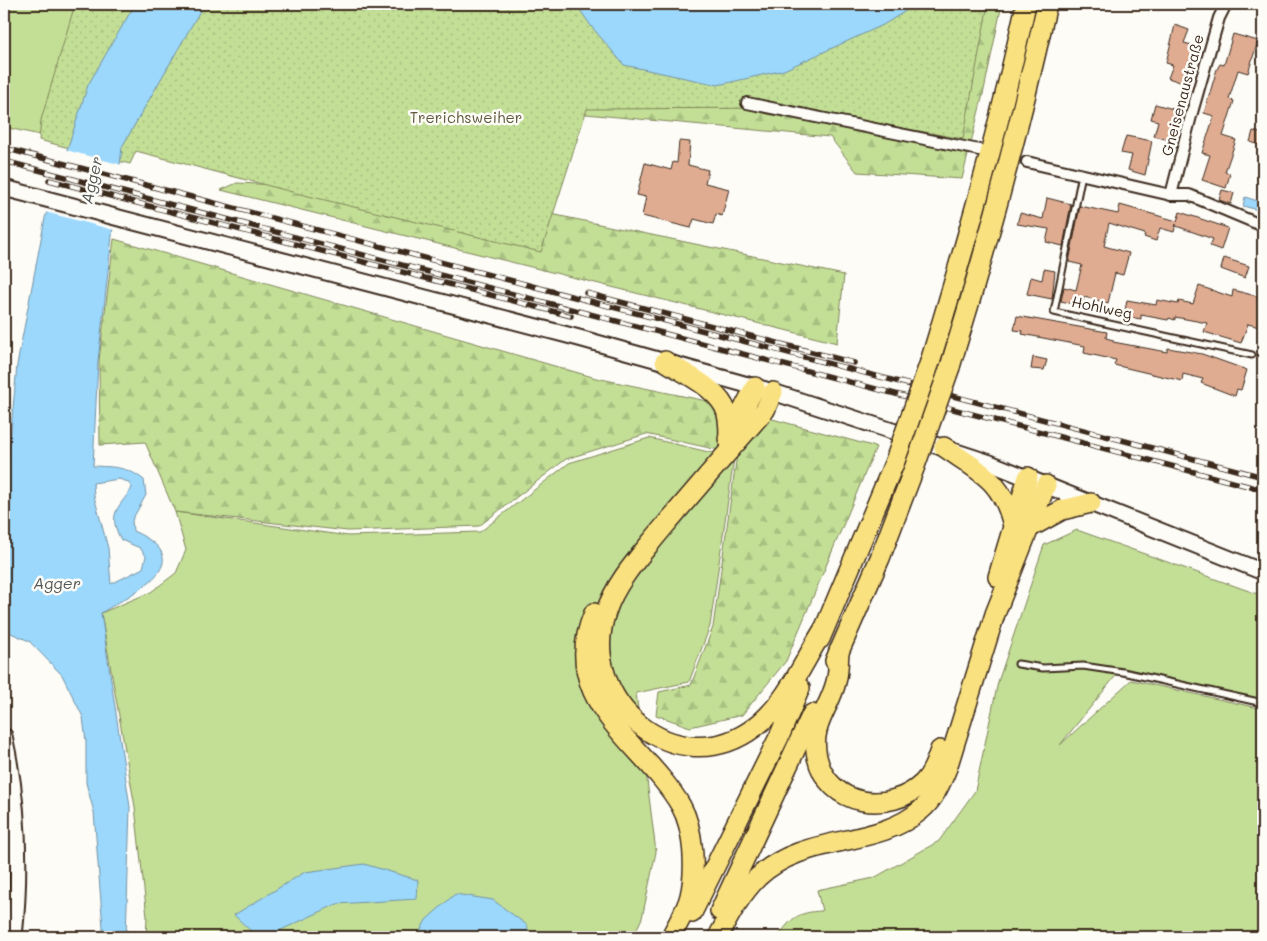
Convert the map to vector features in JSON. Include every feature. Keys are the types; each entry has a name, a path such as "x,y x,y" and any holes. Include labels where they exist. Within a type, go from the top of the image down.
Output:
{"highway":[{"path":"680,937 710,881 779,737 895,461 930,362 979,198 1007,94 1026,4"},
{"path":"708,937 799,743 880,558 915,466 950,367 992,228 1027,95 1048,4"},
{"path":"665,361 708,389 725,406 729,437"},
{"path":"671,937 690,896 694,849 682,807 650,766 616,730 599,706 588,679 585,648 590,622 602,594 632,554 714,459 729,437 755,387"},
{"path":"773,392 765,410 652,541 616,591 606,610 601,629 600,658 607,682 621,707 648,732 671,742 698,747 731,740 754,728 779,704 824,629"},
{"path":"944,447 987,477 1001,492 1021,527"},
{"path":"718,937 736,902 759,877 808,848 880,831 902,823 922,809 938,790 947,768 1021,527 1028,477"},
{"path":"839,651 836,682 818,724 815,740 818,759 825,776 837,790 853,800 871,804 890,802 909,794 924,782 934,768 988,612 1021,527 1046,485"},
{"path":"1021,527 1062,510 1092,502"}],"main road":[{"path":"11,190 665,361 773,392 944,447 1028,477 1263,572"},
{"path":"4,736 10,762 17,824 18,898 14,937"}],"street":[{"name":"Gneisenaustraße","path":"1171,195 1219,18 1226,4"},
{"path":"747,103 979,150"},
{"path":"1027,162 1171,195 1189,195 1263,226"}],"lane":[{"name":"Hohlweg","path":"1082,174 1054,312 1252,355"},
{"path":"1018,664 1043,668 1083,666 1123,672 1263,703"}],"green space":[{"path":"4,4 135,4 71,142 4,127"},
{"name":"Trerichsweiher","path":"75,4 988,4 963,139 794,108 587,109 541,252 300,194 136,151 130,164 39,140 41,120"},
{"path":"917,4 1002,4 984,90 962,179 857,172 830,137 586,114 522,73"},
{"path":"237,183 280,185 541,212 844,275 837,343 221,190"},
{"path":"114,239 596,378 702,400 876,447 786,661 742,715 690,727 656,715 659,692 691,685 713,627 737,454 646,434 566,459 479,526 348,531 175,512 145,442 100,445 99,360"},
{"path":"649,438 734,458 710,626 689,682 636,693 656,852 642,918 633,937 146,937 147,917 135,807 101,613 151,592 176,573 186,550 175,512 348,536 480,532 569,463"},
{"path":"1077,530 1263,596 1263,699 1122,668 1060,745 1131,680 1263,709 1263,937 778,937 796,917 822,911 817,890 874,878 939,841 975,791 998,682 1044,545"}],"water":[{"name":"Agger","path":"135,4 204,4 122,147 98,361 93,466 126,470 144,480 146,495 132,520 133,531 153,543 162,554 162,565 156,576 130,596 101,613 130,807 126,937 102,937 103,928 94,812 86,783 86,742 83,717 62,675 29,641 4,630 4,504 17,365 45,218 88,85","holes":["119,479 128,482 132,488 116,512 115,523 121,540 140,548 146,556 143,568 111,584 108,548 94,496 93,483"]},
{"path":"576,4 917,4 883,25 784,70 718,85 624,65 591,26"},
{"path":"1245,197 1261,202 1258,210 1243,206"},
{"path":"364,864 418,880 417,899 337,904 266,937 257,937 234,915 305,872"},
{"path":"455,894 493,900 527,925 530,937 417,937 426,920"}],"pier":[{"path":"66,150 122,165 114,230 45,212"}],"building":[{"path":"1175,25 1189,30 1184,43 1196,46 1183,83 1168,78 1173,65 1166,63"},
{"path":"1233,34 1258,41 1248,73 1238,70 1229,99 1234,101 1223,136 1236,140 1225,172 1230,174 1226,188 1202,180 1210,155 1202,153 1214,116 1204,113 1217,69 1220,64 1224,65"},
{"path":"1155,104 1177,110 1169,140 1154,136 1158,121 1151,119"},
{"path":"1253,131 1263,134 1263,146 1250,142"},
{"path":"1126,136 1152,141 1145,175 1128,170 1132,155 1121,153"},
{"path":"679,141 690,142 688,165 708,170 705,183 729,189 722,216 716,214 713,224 694,219 691,228 642,216 646,197 637,195 645,163 671,170 673,162 677,163"},
{"path":"1222,190 1234,193 1231,204 1219,200"},
{"path":"1047,198 1071,204 1063,246 1046,242 1049,229 1017,224 1020,213 1043,219"},
{"path":"1120,205 1177,221 1180,212 1228,228 1221,250 1210,246 1213,239 1176,226 1176,224 1174,232 1160,228 1156,241 1144,237 1145,234 1109,223 1104,246 1129,253 1123,275 1115,273 1108,303 1084,297 1082,306 1061,301 1064,287 1076,290 1082,265 1069,262 1080,206 1118,214"},
{"path":"1224,258 1249,266 1245,278 1221,269"},
{"path":"1044,269 1055,271 1052,299 1027,294 1031,277 1042,280"},
{"path":"1199,286 1232,297 1233,290 1256,296 1260,301 1258,308 1263,310 1263,328 1248,324 1241,343 1204,332 1207,323 1175,317 1175,320 1169,318 1168,320 1141,315 1141,319 1124,316 1127,300 1156,305 1157,300 1178,304 1179,301 1193,304"},
{"path":"1017,316 1107,332 1106,338 1113,340 1113,342 1167,352 1168,348 1202,354 1247,370 1241,390 1237,389 1235,396 1201,383 1203,379 1183,374 1182,381 1114,365 1116,360 1084,353 1085,346 1022,334 1023,331 1014,330"},
{"path":"1033,357 1047,360 1044,370 1031,369"}],"tunnel":[{"path":"987,152 1027,162"}],"railway":[{"path":"4,148 1263,477"},
{"path":"4,161 1263,490"},
{"path":"49,180 571,316"},
{"path":"586,293 854,363"}]}
